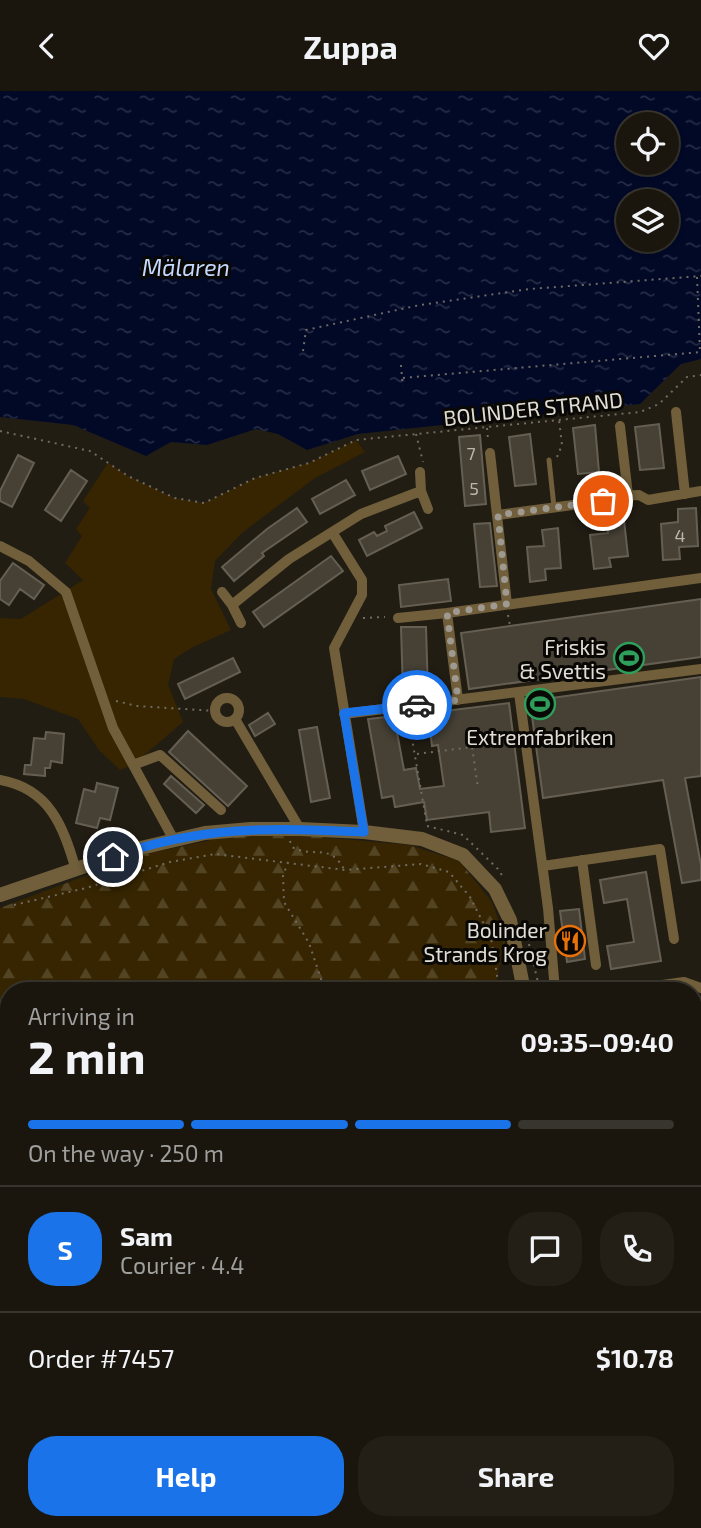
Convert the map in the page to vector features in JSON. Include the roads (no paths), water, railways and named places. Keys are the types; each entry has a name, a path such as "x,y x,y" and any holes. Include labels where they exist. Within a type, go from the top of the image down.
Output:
{"street":[{"path":"676,412 685,494"},
{"path":"620,426 628,495"},
{"path":"490,453 507,604"},
{"path":"420,472 421,491 428,509"},
{"path":"232,605 289,559 361,514 421,491"},
{"path":"498,515 603,501 628,495 639,495 648,500 701,491"},
{"path":"332,532 362,580 362,595 334,648 364,832"},
{"path":"0,546 29,561 66,592 79,623 101,698 113,728 174,839"},
{"path":"393,617 447,613 701,578"},
{"path":"222,593 241,623"},
{"path":"447,613 458,700"},
{"path":"344,713 701,669"},
{"path":"519,693 554,982"},
{"path":"235,719 228,722 222,720 215,711 216,705 222,699 234,700 239,708 235,719 294,829"},
{"path":"133,765 160,755 221,810"},
{"path":"0,779 18,783 48,805 67,839 76,870"},
{"path":"0,895 132,850 205,833 294,829 364,832 422,839 463,855 495,888 510,920 522,982"},
{"path":"542,866 660,849 674,939"},
{"path":"582,860 596,965"}],"lane":[{"path":"549,460 554,506"}],"water":[{"name":"Mälaren","path":"0,91 701,91 701,359 681,364 640,404 358,434 307,450 278,434 256,429 207,445 171,442 146,456 73,425 0,417"}],"place":[{"name":"Friskis & Svettis","path":"629,658"},
{"name":"Extremfabriken","path":"540,704"},
{"name":"Bolinder Strands Krog","path":"570,941"}]}
